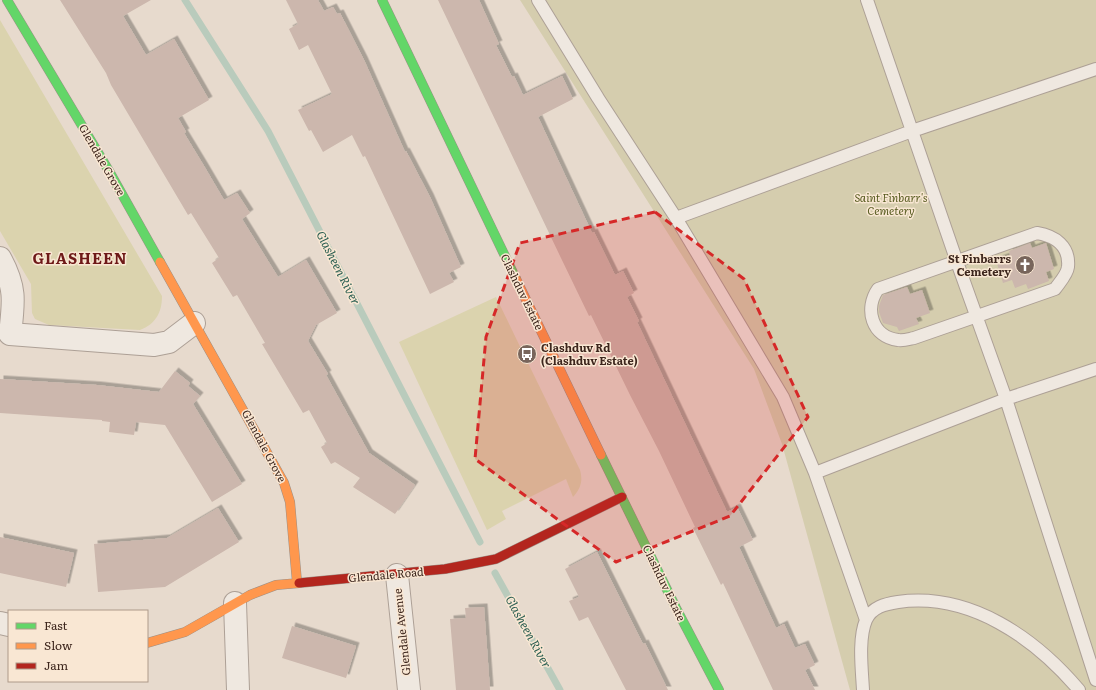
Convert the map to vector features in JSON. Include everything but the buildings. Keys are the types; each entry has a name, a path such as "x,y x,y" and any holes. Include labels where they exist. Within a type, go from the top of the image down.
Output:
{"street":[{"name":"Glendale Grove","path":"7,0 105,164 284,483 290,502 297,582"},
{"name":"Clashduv Estate","path":"382,0 504,256 676,608 719,690"},
{"path":"0,258 9,275 13,290 5,333 154,345 169,342 194,323"},
{"name":"Glendale Road","path":"148,643 169,638 185,632 260,590 276,585 452,568 496,559 622,497"},
{"name":"Glendale Avenue","path":"397,574 409,690"},
{"path":"235,603 238,690"}],"lane":[{"path":"538,0 598,98 676,218 783,397 815,474 866,620"},
{"path":"867,0 957,262 1006,399 1096,680"},
{"path":"676,218 912,131 1096,69"},
{"path":"1037,233 1049,235 1059,240 1066,251 1068,268 1055,289 914,338 899,340 879,332 872,321 870,310 872,298 878,289 957,262 1037,233"},
{"path":"815,474 1006,399 1096,369"},
{"path":"863,690 862,638 866,620 875,608 892,603 913,600 956,605 997,620 1030,642 1079,690"}],"highlighted area":[{"path":"655,212 744,279 808,417 730,516 616,562 475,459 486,337 520,243"}],"shaded area":[{"path":"0,20 162,296 161,307 157,317 154,321 140,330 49,325 35,319 32,313 31,284 0,231"},
{"path":"496,297 580,470 581,481 578,491 573,497 566,479 502,511 506,519 487,530 399,342"}],"green space":[{"name":"Saint Finbarr's Cemetery","path":"520,0 1096,0 1096,690 850,690 782,444 754,369"}],"waterway":[{"name":"Glasheen River","path":"185,0 268,131 480,542"},
{"name":"Glasheen River","path":"495,573 560,690"}],"traffic: fast":[{"path":"7,0 109,171 160,262"},
{"path":"382,0 516,279"},
{"path":"601,455 676,608 719,690"}],"traffic: slow":[{"path":"160,262 284,483 290,502 297,582"},
{"path":"516,279 601,455"},
{"path":"148,643 185,632 250,595 276,585 299,583"}],"traffic: jam":[{"path":"299,583 445,569 496,559 622,497"}],"place":[{"name":"St Finbarrs Cemetery","path":"1025,265"},
{"name":"Clashduv Rd (Clashduv Estate)","path":"527,354"}],"district":[{"name":"GLASHEEN","path":"80,259"}]}
